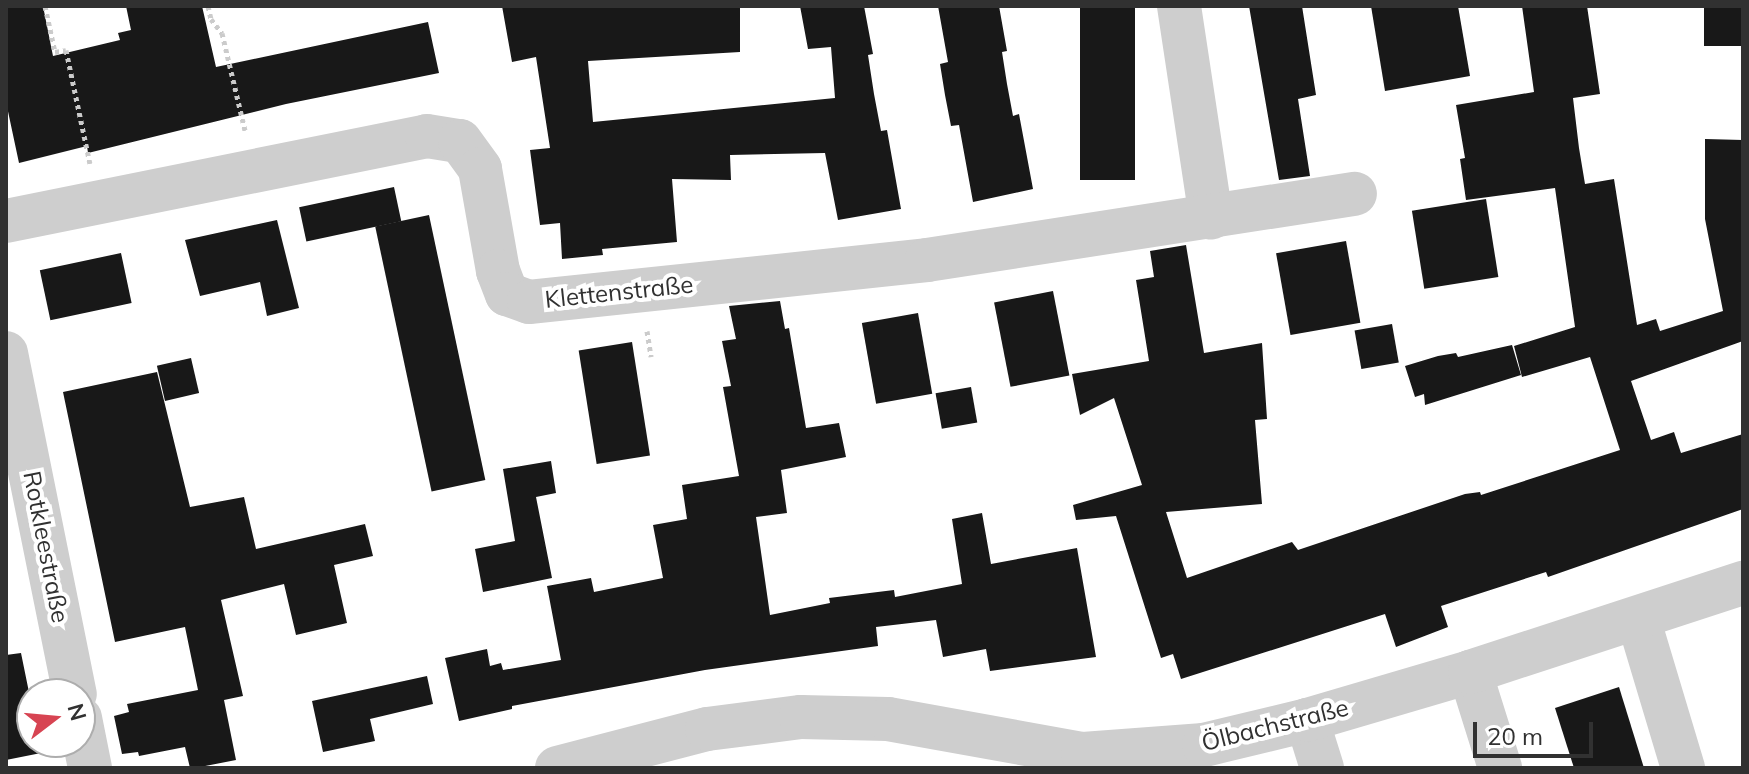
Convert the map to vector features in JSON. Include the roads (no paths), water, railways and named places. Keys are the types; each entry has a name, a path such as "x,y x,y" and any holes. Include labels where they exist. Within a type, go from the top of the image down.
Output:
{"street":[{"path":"1179,6 1211,218"},
{"name":"Klettenstraße","path":"6,221 427,136 460,141 480,169 498,271 507,294 529,302 927,260 1355,194"},
{"name":"Rotkleestraße","path":"6,353 72,678"},
{"name":"Ölbachstraße","path":"557,768 707,729 801,717 888,719 1083,754 1204,745 1307,720 1470,672 1743,583"},
{"path":"1638,618 1683,768"},
{"path":"1470,672 1500,768"},
{"path":"1307,720 1322,768"}]}
